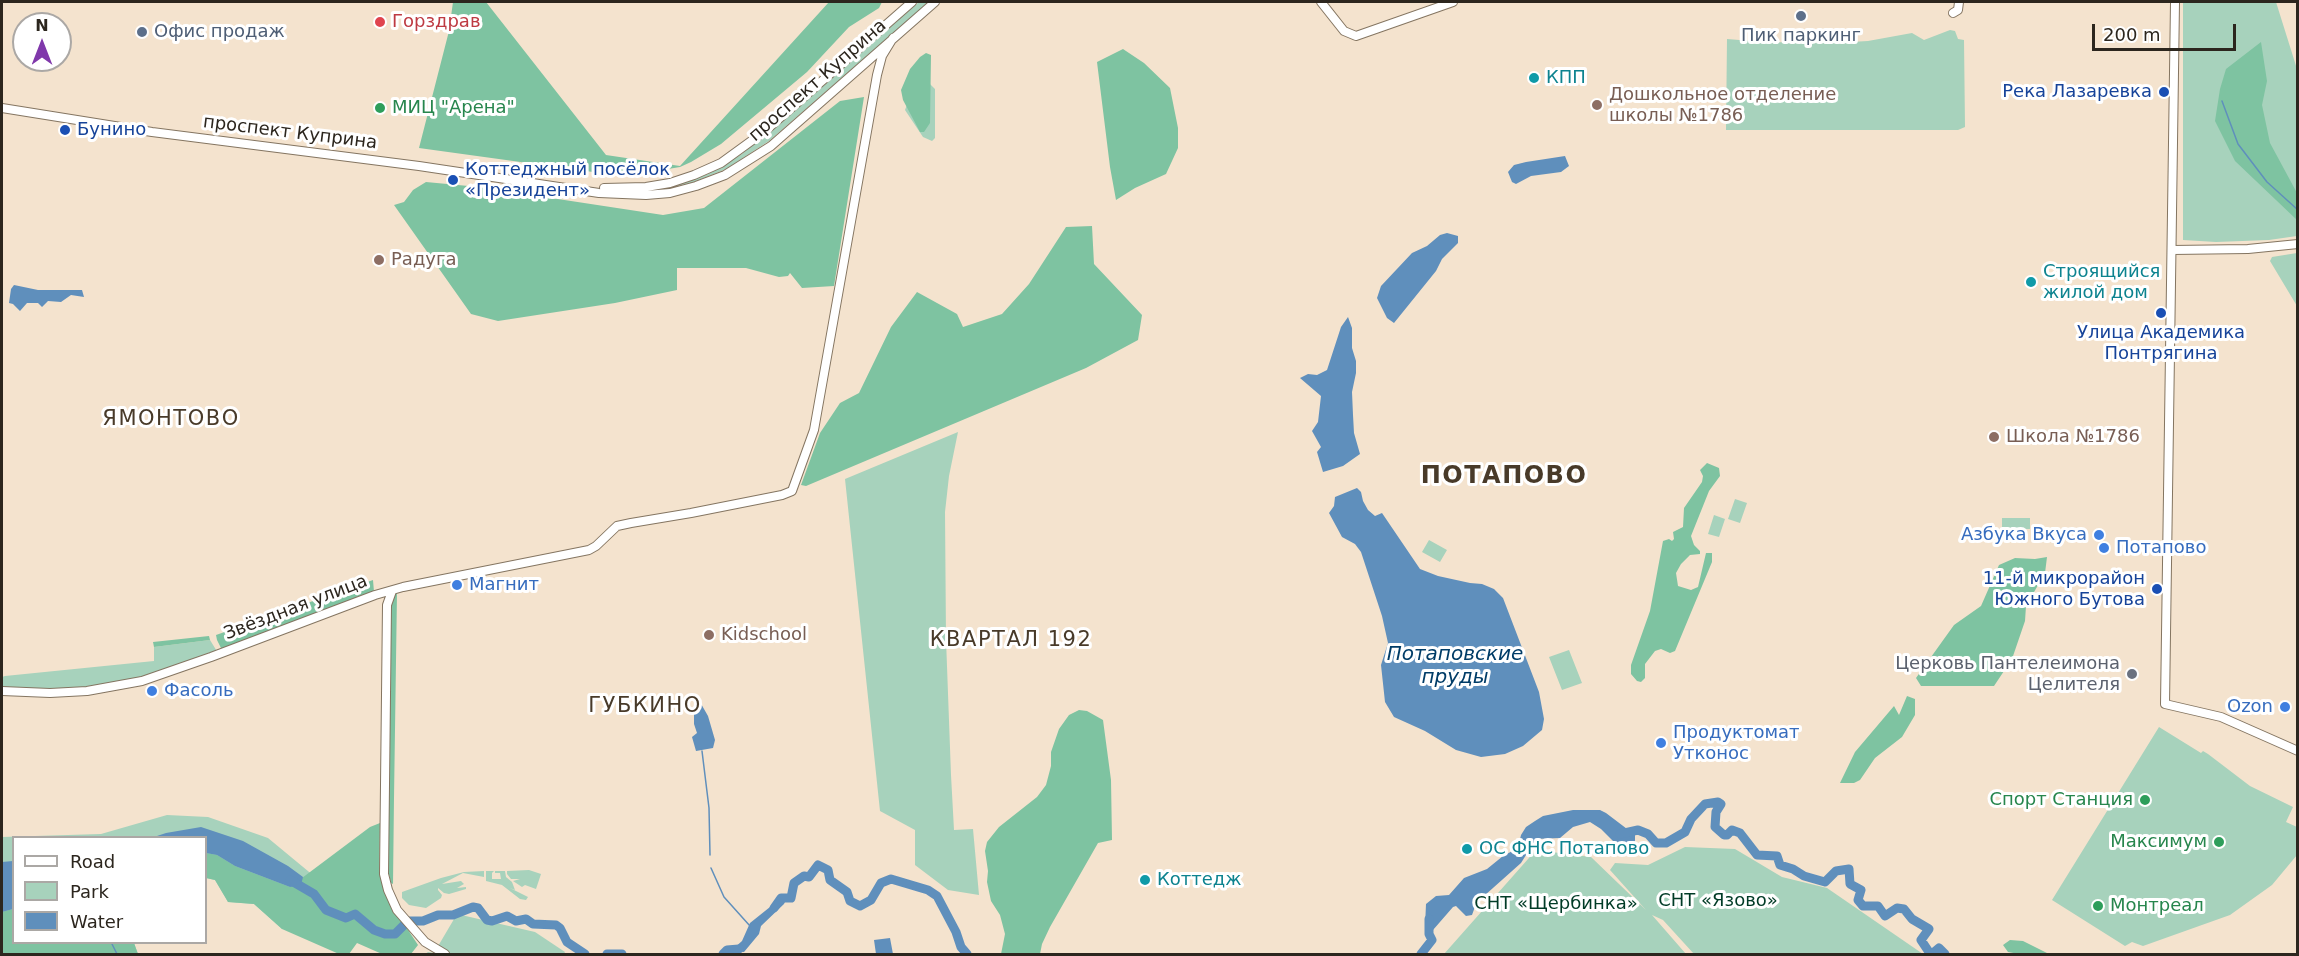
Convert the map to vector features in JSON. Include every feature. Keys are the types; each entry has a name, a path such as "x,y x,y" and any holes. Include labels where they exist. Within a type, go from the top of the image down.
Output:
{"street":[{"name":"проспект Куприна","path":"576,188 645,187 678,180 721,163 765,131 912,2"},
{"name":"проспект Куприна","path":"2,108 152,132 619,195 646,195 696,186 725,175 771,146 935,2"},
{"path":"1320,2 1340,26 1349,34 1356,36 1454,2"},
{"path":"1953,13 1958,10 1959,2"},
{"path":"2175,2 2165,704 2221,717 2298,751"},
{"path":"392,591 589,550 617,526 782,495 792,491 814,430 877,75 882,56 893,38"},
{"path":"860,68 872,67 877,75"},
{"path":"2172,250 2248,249 2298,244"},
{"name":"Звёздная улица","path":"2,691 87,691 142,681 392,591"},
{"name":"Звёздная улица","path":"392,591 387,605 384,874 388,890 398,910 425,942 445,954"},
{"path":"373,596 387,605"}],"green space":[{"path":"453,2 486,2 606,155 680,166 829,2 882,2 879,8 849,27 807,72 721,144 691,162 680,167 662,170 593,172 419,148 449,31"},
{"path":"919,2 929,2 769,141 726,169 691,183 671,187 708,174 742,154"},
{"path":"2183,2 2276,2 2297,69 2297,236 2269,240 2216,242 2183,240"},
{"path":"1950,30 1955,31 1958,39 1964,40 1965,127 1958,130 1726,130 1727,39 1833,43 1868,41 1912,33 1924,40"},
{"path":"2261,42 2267,81 2262,105 2270,143 2297,193 2297,220 2235,161 2215,121 2226,69"},
{"path":"1123,49 1144,63 1170,88 1178,128 1178,148 1166,174 1135,188 1116,200 1097,62"},
{"path":"926,53 931,55 930,123 924,132 920,132 903,100 901,90 910,69"},
{"path":"925,79 935,89 935,138 932,141 923,137 905,110 913,88"},
{"path":"864,97 834,286 802,288 790,273 788,276 779,277 746,268 677,268 677,290 615,303 498,321 471,314 394,205 404,202 413,190 426,182 479,187 663,215 704,208 840,101"},
{"path":"1092,226 1094,264 1142,315 1138,340 1086,368 806,486 801,485 820,433 840,403 859,393 891,327 917,292 957,314 963,327 1002,314 1029,284 1066,227"},
{"path":"2298,253 2297,306 2270,261 2272,257"},
{"path":"958,432 949,476 945,512 946,639 951,775 954,830 973,829 979,895 948,890 915,865 915,830 880,811 845,479"},
{"path":"1707,463 1719,468 1720,476 1709,491 1691,536 1700,554 1690,555 1681,564 1676,573 1678,586 1691,590 1698,587 1706,553 1712,553 1712,562 1675,651 1670,653 1661,649 1655,651 1645,664 1645,678 1641,682 1637,681 1631,674 1631,665 1650,611 1663,541 1669,539 1672,541 1673,532 1683,527 1684,508 1702,482 1703,476 1700,470"},
{"path":"1735,499 1747,503 1740,523 1728,519"},
{"path":"1714,515 1725,519 1719,537 1708,534"},
{"path":"2002,518 2030,518 2030,529 2002,529"},
{"path":"1429,540 1447,550 1440,562 1422,552"},
{"path":"2047,557 2045,573 2026,606 2025,621 2012,659 1994,686 1921,686 1916,678 1954,625 1981,606 1999,565 2015,558"},
{"path":"373,580 374,592 223,652 217,640 216,635"},
{"path":"397,593 393,884 387,866 390,599"},
{"path":"209,636 210,640 154,647 153,642"},
{"path":"210,640 218,653 129,682 70,690 2,689 2,677 5,676 154,661 154,647"},
{"path":"1569,650 1582,683 1562,690 1549,657"},
{"path":"1907,696 1915,699 1915,715 1902,737 1875,758 1860,780 1854,783 1840,783 1855,752 1894,706 1899,715"},
{"path":"1079,710 1087,711 1103,720 1111,780 1112,840 1098,843 1050,927 1040,954 1001,954 1005,934 1000,915 991,901 987,882 985,851 987,842 999,827 1037,797 1046,785 1051,766 1051,752 1059,729 1069,715"},
{"path":"2159,727 2201,753 2203,751 2208,754 2250,786 2293,807 2286,822 2297,827 2297,855 2272,885 2230,915 2143,946 2132,942 2125,946 2052,900"},
{"path":"167,815 208,817 268,838 320,881 282,929 254,904 228,902 215,880 207,878 207,836 35,836 101,834"},
{"path":"380,823 379,873 387,898 418,945 411,954 382,954 357,943 349,954 339,954 282,929 254,904 228,902 215,880 207,878 207,853 217,855 235,866 290,887 370,827"},
{"path":"2,837 12,837 12,944 134,944 138,954 2,954"},
{"path":"1685,847 1735,849 1782,877 1827,888 1923,954 1694,954 1663,920 1652,915 1686,954 1444,954 1536,850 1591,857 1646,910 1610,870 1615,863 1648,865"},
{"path":"529,870 541,874 536,889 525,885 522,887 513,881 520,879 511,879 507,874 507,871"},
{"path":"484,871 484,877 463,873 442,884 461,881 464,884 457,888 466,887 466,889 449,894 438,888 442,895 441,898 426,908 409,905 402,898 402,892 441,878 464,872"},
{"path":"486,871 494,871 492,879 501,879 500,873 495,873 495,871 505,871 506,877 512,882 515,890 510,888 528,897 526,900 520,899 502,885 486,881"},
{"path":"12,909 12,944 134,944 138,954 2,954 2,912"},
{"path":"457,914 535,932 565,952 564,954 425,954 434,953"},
{"path":"2010,940 2023,941 2049,954 2008,952 2003,945"}],"water":[{"path":"1565,156 1569,166 1561,172 1531,176 1516,184 1512,182 1508,172 1514,165"},
{"path":"1447,233 1458,236 1458,243 1442,259 1436,271 1394,323 1387,318 1377,298 1381,286 1412,253"},
{"path":"14,285 38,290 82,290 84,297 71,295 61,302 48,301 42,307 38,303 27,303 20,311 9,303 11,289"},
{"path":"1348,317 1352,328 1352,348 1356,361 1352,392 1354,433 1360,454 1343,466 1323,472 1317,452 1321,447 1312,431 1318,422 1321,396 1300,378 1308,374 1317,375 1327,370 1341,327"},
{"name":"Потаповские пруды","path":"1357,488 1368,510 1375,516 1382,513 1420,569 1438,576 1482,584 1494,589 1503,598 1539,692 1544,719 1542,730 1523,746 1505,754 1481,757 1456,750 1425,731 1394,717 1385,702 1381,665 1388,643 1382,616 1361,552 1355,544 1342,537 1329,513 1334,506 1335,497"},
{"path":"694,702 700,702 708,716 715,740 713,748 696,751 692,737 697,733 694,724"},
{"path":"1573,810 1600,810 1606,813 1635,835 1635,841 1631,845 1617,845 1601,829 1590,822 1573,827 1560,838 1536,839 1521,863 1476,904 1472,915 1466,916 1456,906 1433,930 1425,927 1426,904 1436,896 1449,895 1464,878 1487,869 1518,848 1521,835 1526,827 1535,821 1543,816"},
{"path":"201,827 243,841 303,877 301,885 290,887 235,866 217,855 207,853 207,836 157,836"},
{"path":"12,861 12,909 2,912 2,862"},
{"path":"778,896 785,902 784,904 761,926 759,934 744,952 728,951 728,948 733,949 742,941 750,923 770,907"},
{"path":"890,938 893,954 876,954 874,940"}],"waterway":[{"path":"2222,101 2238,144 2267,182 2298,210"},
{"path":"702,751 709,808 710,855"},
{"path":"1620,834 1638,830 1648,834 1656,843 1666,843 1685,832 1691,819 1705,804 1718,802 1721,804 1716,812 1715,827 1724,835 1732,830 1740,833 1757,855 1777,856 1780,865 1804,876 1825,882 1836,871 1849,869 1850,884 1861,890 1858,900 1863,906 1878,906 1885,916 1897,908 1904,909 1912,919 1929,929 1921,940 1929,952 1933,953 1939,948 1945,954"},
{"path":"774,908 781,898 791,898 794,883 804,876 809,877 818,865 828,870 830,880 847,892 850,901 860,906 871,900 881,883 891,879 928,890 937,896 956,932 961,947 967,954"},
{"path":"711,868 724,897 750,926"},
{"path":"290,880 314,894 326,910 346,918 355,914 374,930 385,934 395,934 408,921 423,921 438,915 453,915 473,907 478,908 487,920 492,921 507,916 516,921 526,919 533,924 556,925 567,942 585,954"},
{"path":"1421,954 1432,940 1429,934 1429,919"},
{"path":"112,944 117,954"},
{"path":"723,954 727,950 739,949"},
{"path":"607,954 622,954"}],"place":[{"name":"Пик паркинг","path":"1801,16"},
{"name":"Горздрав","path":"380,22"},
{"name":"Офис продаж","path":"142,32"},
{"name":"КПП","path":"1534,78"},
{"name":"Река Лазаревка","path":"2164,92"},
{"name":"Дошкольное отделение школы №1786","path":"1597,105"},
{"name":"МИЦ \"Арена\"","path":"380,108"},
{"name":"Бунино","path":"65,130"},
{"name":"Коттеджный посёлок «Президент»","path":"453,180"},
{"name":"Радуга","path":"379,260"},
{"name":"Строящийся жилой дом","path":"2031,282"},
{"name":"Улица Академика Понтрягина","path":"2161,313"},
{"name":"Школа №1786","path":"1994,437"},
{"name":"Азбука Вкуса","path":"2099,535"},
{"name":"Потапово","path":"2104,548"},
{"name":"Магнит","path":"457,585"},
{"name":"11-й микрорайон Южного Бутова","path":"2157,589"},
{"name":"Kidschool","path":"709,635"},
{"name":"Церковь Пантелеимона Целителя","path":"2132,674"},
{"name":"Фасоль","path":"152,691"},
{"name":"Ozon","path":"2285,707"},
{"name":"Продуктомат Утконос","path":"1661,743"},
{"name":"Спорт Станция","path":"2145,800"},
{"name":"Максимум","path":"2219,842"},
{"name":"ОС ФНС Потапово","path":"1467,849"},
{"name":"Коттедж","path":"1145,880"},
{"name":"Монтреал","path":"2098,906"}],"district":[{"name":"ЯМОНТОВО","path":"171,420"},
{"name":"ПОТАПОВО","path":"1504,477"},
{"name":"КВАРТАЛ 192","path":"1011,641"},
{"name":"ГУБКИНО","path":"645,707"}],"park label":[{"name":"СНТ «Язово»","path":"1718,901"},
{"name":"СНТ «Щербинка»","path":"1556,904"}]}
